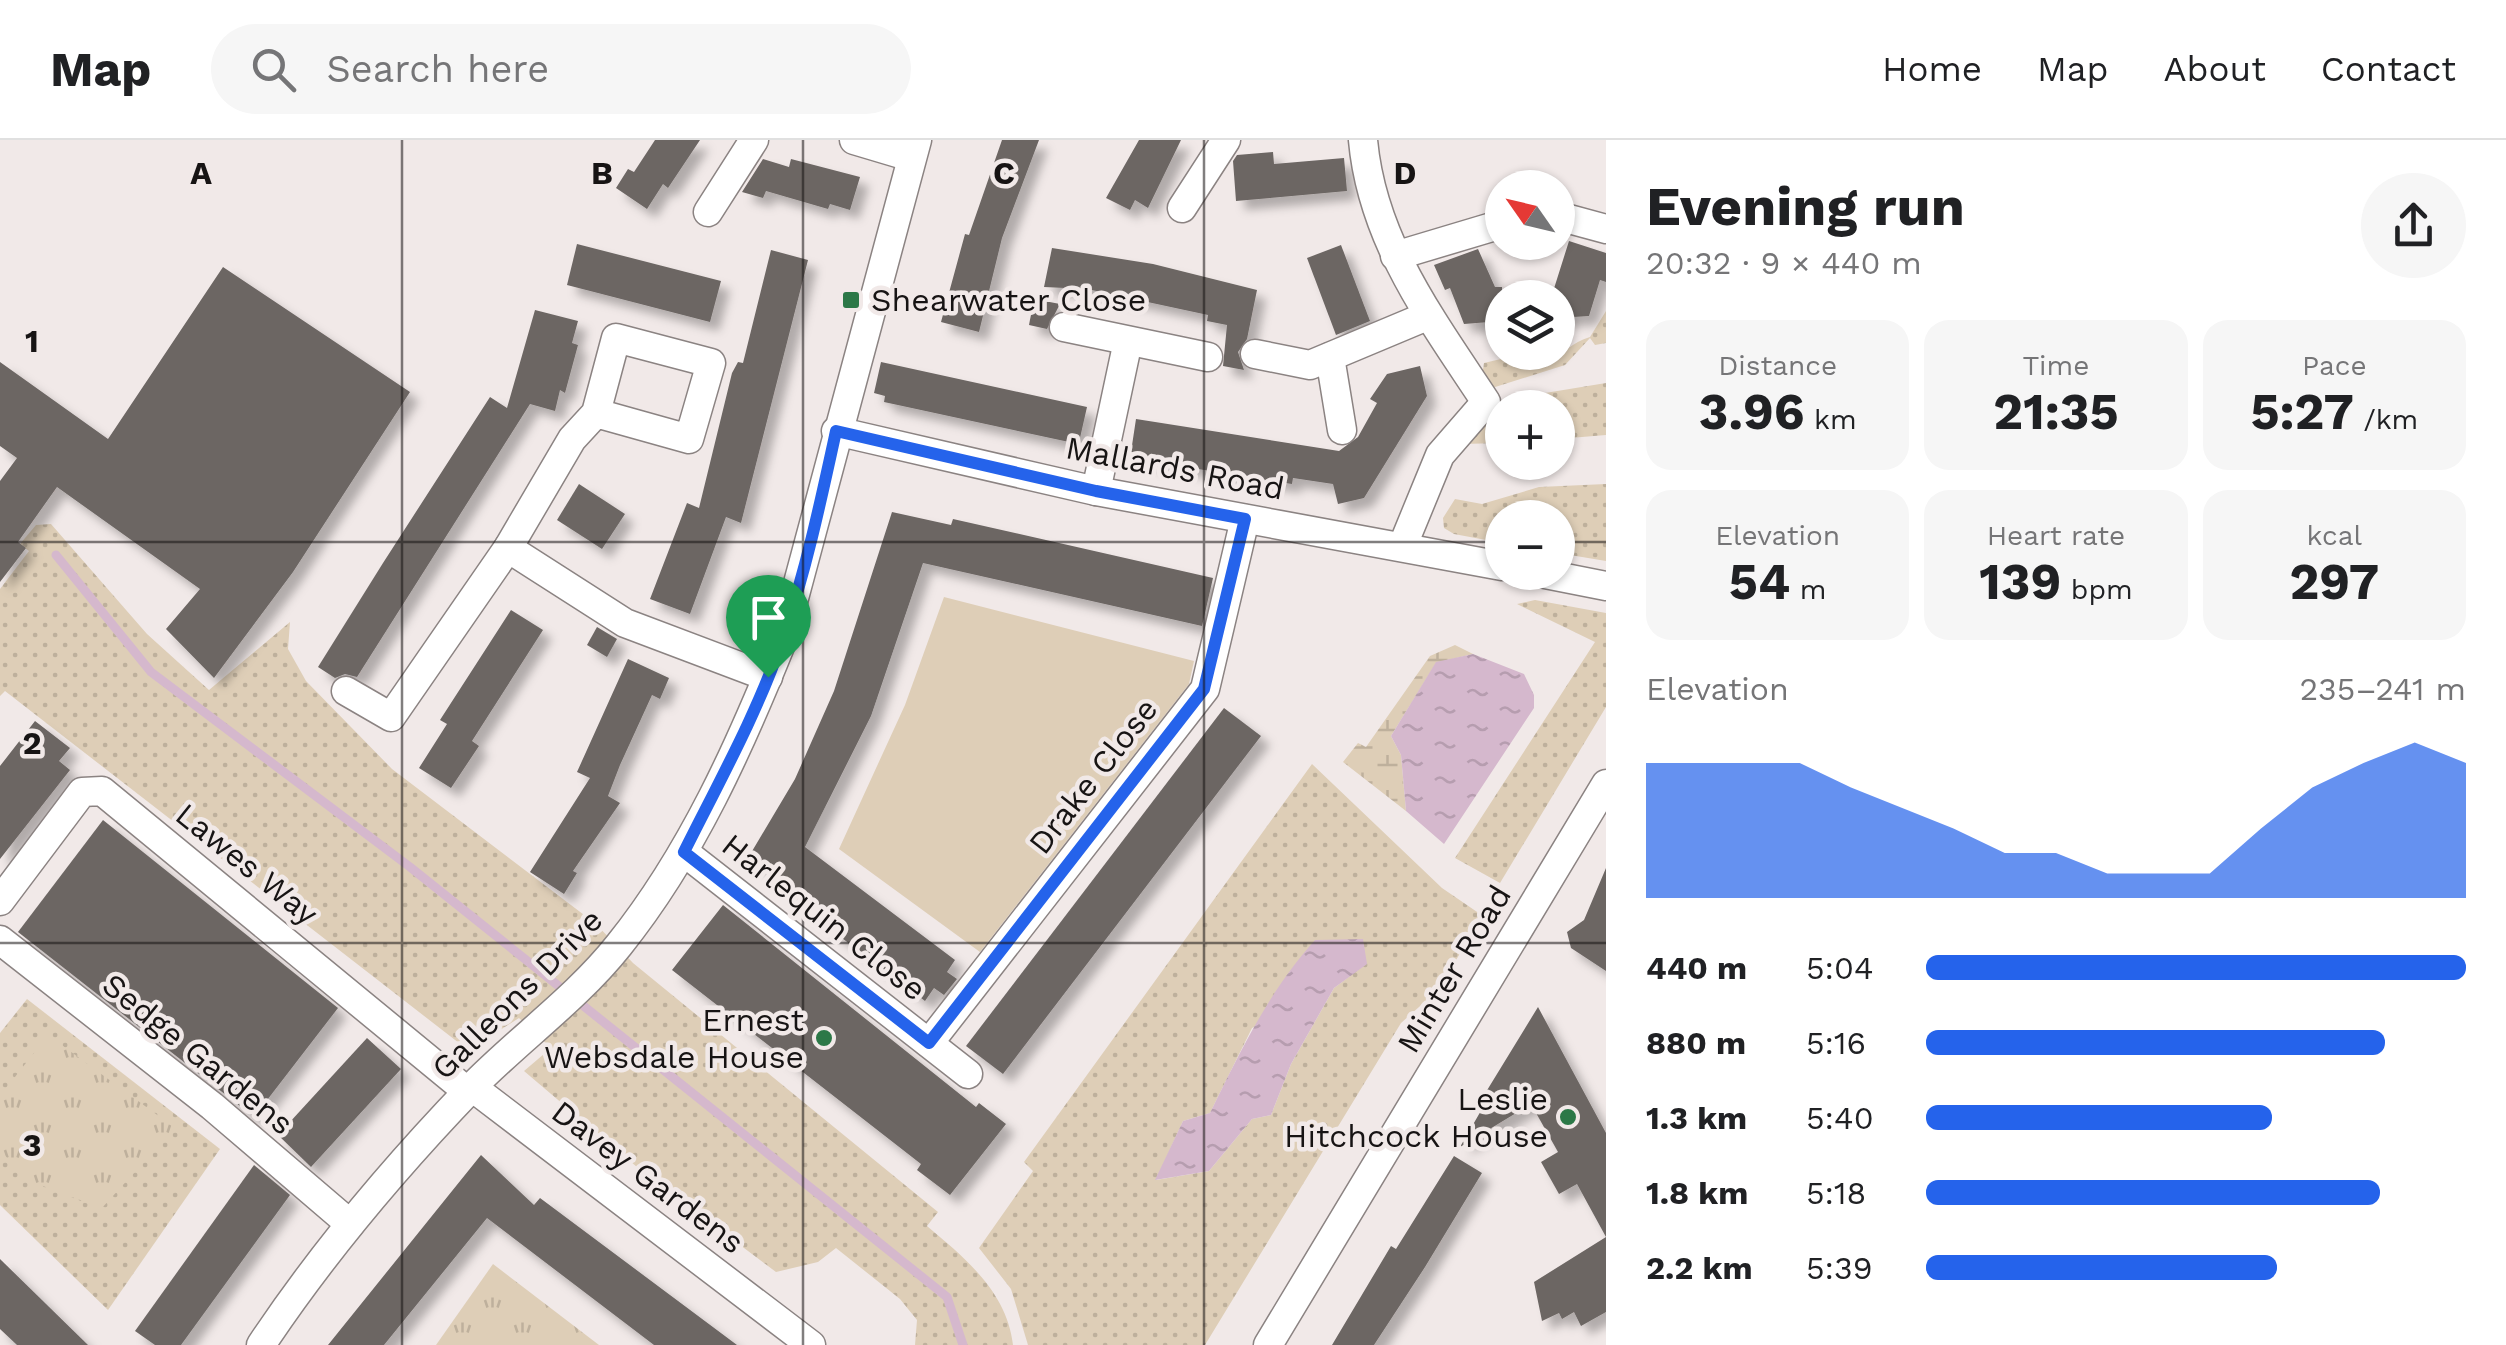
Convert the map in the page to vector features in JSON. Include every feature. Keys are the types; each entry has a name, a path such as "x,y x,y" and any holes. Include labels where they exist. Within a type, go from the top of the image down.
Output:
{"street":[{"path":"708,212 754,140"},
{"path":"854,140 914,148"},
{"path":"1182,208 1226,140"},
{"path":"1363,140 1365,166 1395,256 1427,316 1486,402 1440,455 1404,545"},
{"name":"Galleons Drive","path":"262,1345 350,1224 470,1090 618,947 684,852 768,677 815,528 836,431 914,148"},
{"path":"1575,221 1606,229"},
{"path":"1395,256 1485,229"},
{"path":"1254,354 1310,365 1427,316"},
{"path":"1064,327 1208,357"},
{"path":"346,691 391,716 508,548 572,440 596,413 616,338 712,362 689,438 596,413"},
{"path":"1096,491 1128,342"},
{"path":"1330,357 1342,430"},
{"name":"Mallards Road","path":"836,431 1096,491 1485,562"},
{"name":"Drake Close","path":"929,1043 1204,689 1245,519"},
{"path":"508,548 624,622 768,677"},
{"path":"1575,580 1606,586"},
{"name":"Minter Road","path":"1268,1345 1606,784"},
{"name":"Lawes Way","path":"0,902 82,792 102,790 470,1090"},
{"name":"Harlequin Close","path":"684,852 968,1074"},
{"name":"Sedge Gardens","path":"0,940 212,1106 350,1224"},
{"name":"Davey Gardens","path":"470,1090 777,1334 811,1345"}],"green space":[{"path":"1606,311 1606,343 1595,345 1590,338 1575,354 1575,344 1590,337"},
{"path":"1484,363 1485,370 1549,370 1492,388 1482,376"},
{"path":"1606,383 1606,435 1575,438 1575,390 1563,390"},
{"path":"1485,424 1485,443 1462,444"},
{"path":"1606,484 1606,561 1575,556 1575,500 1495,500 1539,487"},
{"path":"1455,499 1485,503 1485,540 1444,528 1443,518"},
{"path":"51,524 147,634 209,690 290,622 288,649 306,681 392,769 596,924 633,963 938,1212 927,1226 993,1292 1013,1345 915,1345 917,1320 900,1299 836,1248 818,1262 776,1272 644,1173 524,1071 551,1048 519,1018 468,1050 5,691 0,696 0,589 29,551 20,544 36,525"},
{"path":"944,597 1194,661 1189,684 980,952 839,849 905,705"},
{"path":"1535,600 1606,613 1606,707 1500,883 1455,858 1595,642 1517,604"},
{"path":"1455,645 1473,654 1436,663 1391,736 1401,755 1406,811 1343,762 1358,743 1366,747 1430,656"},
{"path":"1312,764 1442,888 1483,916 1437,991 1401,1023 1205,1345 1028,1345 1011,1289 979,1248 1033,1171 1024,1162","holes":["1366,964 1334,988 1291,1064 1271,1115 1252,1119 1209,1171 1156,1180 1183,1121 1210,1113 1252,1028"]},
{"path":"27,999 220,1149 108,1310 0,1205 0,1033"},
{"path":"48,1035 175,1128 101,1209 33,1182 0,1151 0,1096"},
{"path":"493,1264 599,1345 436,1345"}],"water":[{"path":"1473,654 1524,674 1534,695 1534,708 1444,844 1406,811 1401,755 1391,736 1436,662"},
{"path":"1363,939 1367,964 1334,988 1291,1064 1271,1115 1252,1119 1209,1171 1155,1180 1183,1121 1210,1113 1269,1001 1315,940"}],"building":[{"path":"655,140 700,140 668,188 663,184 647,209 616,188 628,169 634,172"},
{"path":"1002,140 1039,140 1002,238 979,332 941,322 965,234 969,235"},
{"path":"1139,140 1181,140 1148,208 1135,200 1130,210 1106,198"},
{"path":"1273,152 1274,164 1344,158 1347,191 1236,201 1233,161 1237,155"},
{"path":"763,159 789,167 791,159 860,177 850,210 830,204 828,209 766,191 763,198 742,192"},
{"path":"1575,243 1606,253 1606,282 1600,280 1589,316 1575,317 1575,280 1557,280 1563,260 1575,260"},
{"path":"577,244 721,281 710,322 567,285"},
{"path":"1341,245 1370,321 1336,335 1307,258"},
{"path":"1052,248 1153,264 1257,290 1247,339 1238,352 1244,370 1223,366 1227,325 1207,321 1208,315 1087,289 1044,287"},
{"path":"1478,249 1492,280 1485,280 1485,322 1464,324 1450,288 1445,290 1434,265"},
{"path":"771,250 808,260 741,523 726,517 690,614 650,599 687,503 699,508 732,373 738,362 743,363"},
{"path":"223,267 410,392 293,572 214,678 166,629 200,589 57,487 18,542 26,548 0,582 0,481 17,458 0,446 0,362 108,439"},
{"path":"1034,299 1060,304 1047,329 1029,325"},
{"path":"535,310 578,321 572,343 578,345 565,393 560,390 555,411 530,404 357,677 345,674 335,678 318,667 383,563 490,397 507,408"},
{"path":"881,362 1087,407 1080,438 1070,436 1069,442 884,402 885,396 874,393"},
{"path":"1420,366 1427,396 1364,498 1338,504 1333,484 1293,478 1292,484 1259,479 1143,460 1144,454 1131,452 1136,419 1339,451 1358,437 1377,403 1370,399 1387,374"},
{"path":"579,484 625,514 602,549 557,520"},
{"path":"892,512 951,525 953,519 1213,578 1202,626 923,563 871,716 805,847 955,960 947,972 957,979 944,995 934,988 925,1001 805,910 812,901 748,858 795,779 834,691"},
{"path":"511,610 543,630 472,741 479,746 451,788 419,768 447,724 440,720"},
{"path":"597,627 617,639 607,657 587,645"},
{"path":"628,659 669,678 660,699 652,695 620,765 608,796 620,803 573,871 577,873 564,894 530,872 590,778 577,772"},
{"path":"1224,708 1261,736 1003,1074 966,1046"},
{"path":"35,721 70,748 59,761 70,770 0,859 0,766"},
{"path":"103,820 338,1008 254,1117 18,932"},
{"path":"1606,868 1606,971 1571,948 1567,932 1584,920"},
{"name":"Ernest Websdale House","path":"723,905 976,1107 979,1103 1006,1124 950,1195 917,1170 921,1164 672,970"},
{"name":"Leslie Hitchcock House","path":"1538,1007 1606,1133 1606,1237 1577,1184 1559,1194 1541,1162 1558,1152 1531,1104 1460,1147 1482,1109 1478,1105"},
{"path":"367,1038 401,1069 311,1167 278,1135"},
{"path":"481,1155 534,1205 540,1198 737,1345 654,1345 487,1218 384,1345 328,1345"},
{"path":"1454,1156 1482,1173 1425,1267 1374,1345 1332,1345 1391,1246 1396,1249"},
{"path":"254,1165 290,1195 181,1345 155,1345 135,1331"},
{"path":"1606,1237 1606,1312 1581,1326 1574,1312 1562,1319 1559,1313 1542,1321 1534,1282"},
{"path":"0,1259 88,1345 17,1345 0,1329"}],"waterway":[{"path":"56,555 151,672 410,867 947,1297 963,1345"}],"place":[{"name":"Shearwater Close","path":"851,300"},
{"name":"Ernest Websdale House","path":"824,1038"},
{"name":"Leslie Hitchcock House","path":"1568,1117"}],"route":[{"path":"836,431 1096,491 1245,519 1204,689 929,1043 684,852 752,718 768,677 815,528 836,431"}]}
